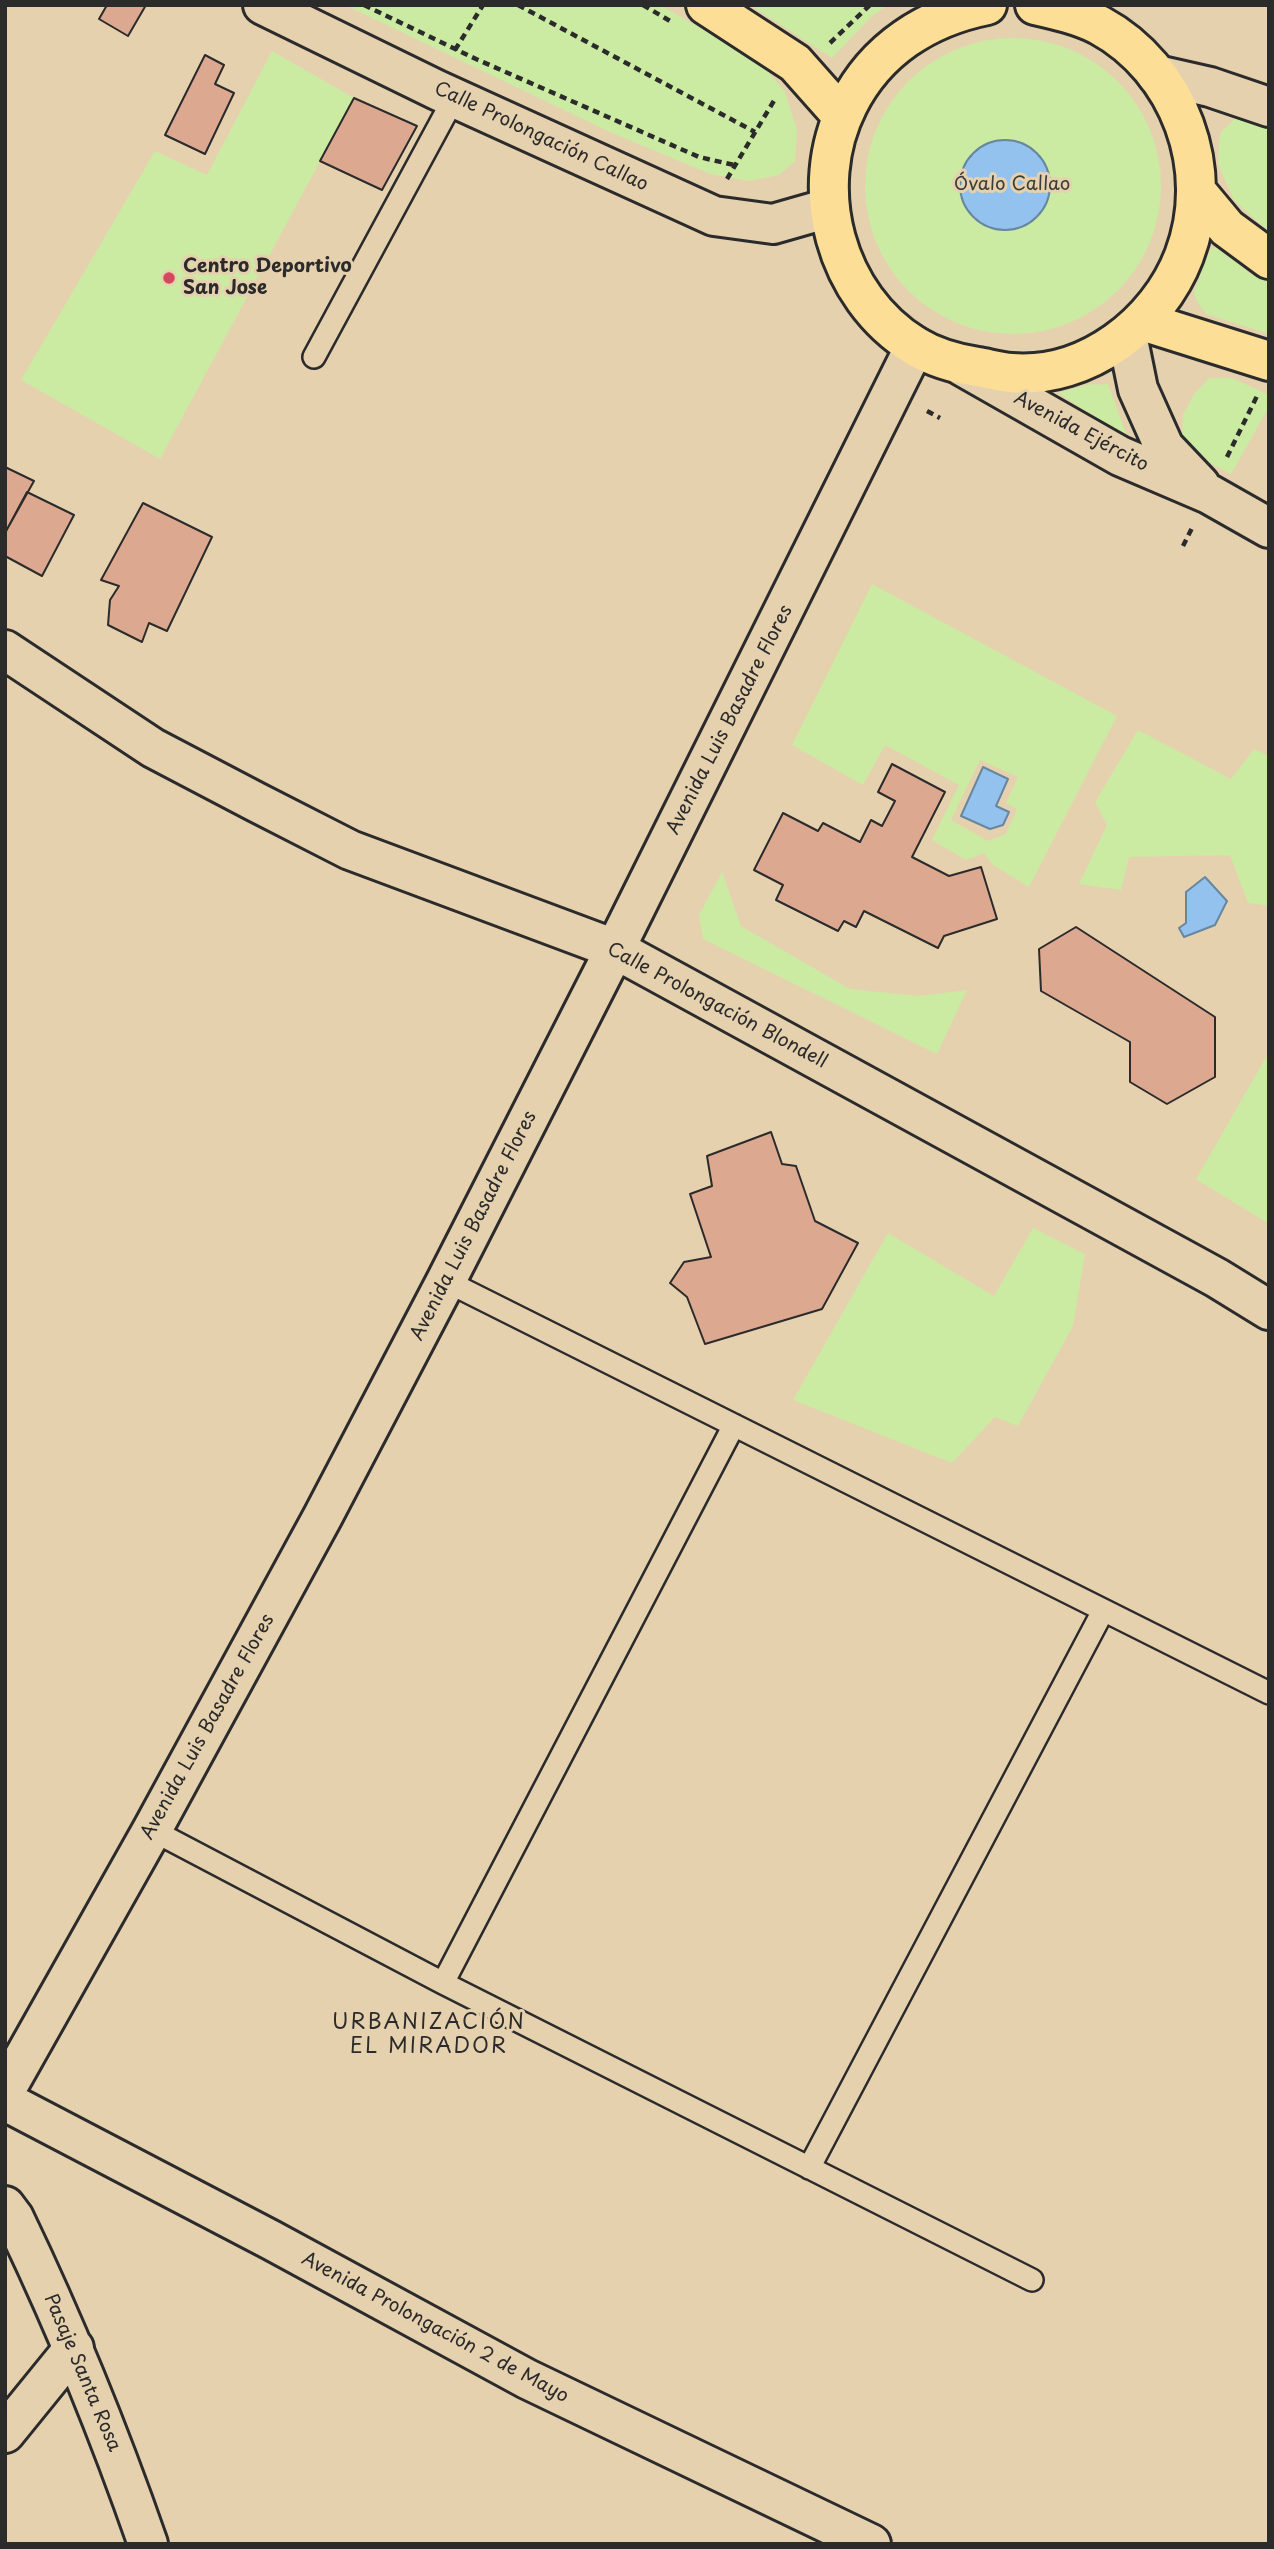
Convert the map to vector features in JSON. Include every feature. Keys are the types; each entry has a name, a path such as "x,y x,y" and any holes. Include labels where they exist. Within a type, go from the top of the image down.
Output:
{"main road":[{"path":"706,5 795,63 842,116"},
{"path":"987,5 962,10 931,22 903,39 878,61 857,87 842,116 832,146 828,208 838,249 856,287 883,320 915,346 957,364 1013,373 1053,370 1092,356 1135,328 1162,298 1178,272 1189,243 1197,192 1187,130 1169,92 1131,47 1065,5"},
{"path":"1035,5 1065,11 1099,26"},
{"path":"1197,192 1227,228 1269,259"},
{"path":"1135,328 1269,361"}],"street":[{"name":"Calle Prolongación Callao","path":"263,5 454,98 714,216 773,224 828,208"},
{"path":"1157,75 1210,87 1269,107"},
{"name":"Avenida Ejército","path":"1135,328 1138,389 1164,447 1209,494"},
{"name":"Avenida Luis Basadre Flores","path":"5,2091 152,1830 323,1516 446,1281 615,949 915,346"},
{"name":"Avenida Ejército","path":"957,364 1120,456 1209,494 1269,528"},
{"name":"Calle Prolongación Blondell","path":"5,650 153,748 349,850 615,949 1217,1278 1269,1310"},
{"name":"Avenida Prolongación 2 de Mayo","path":"5,2101 271,2240 527,2379 871,2544"},
{"name":"Pasaje Santa Rosa","path":"5,2206 14,2218 74,2348 124,2474 148,2544"},
{"path":"5,2433 74,2348"}],"lane":[{"path":"314,357 454,98"},
{"path":"446,1281 1269,1693"},
{"path":"443,1983 734,1425"},
{"path":"808,2168 1103,1611"},
{"path":"152,1830 443,1983 1032,2280"}],"path":[{"path":"364,5 456,50 699,157 734,165"},
{"path":"456,50 483,5"},
{"path":"518,5 755,132"},
{"path":"714,216 734,165 776,97 870,5"}],"green space":[{"path":"345,5 660,5 761,63 785,92 797,130 795,161 779,175 749,181 710,174 610,132"},
{"path":"750,5 888,5 873,15 832,58"},
{"name":"Óvalo Callao","path":"1013,38 1042,41 1070,49 1095,63 1118,81 1136,104 1150,129 1158,157 1161,186 1158,215 1150,243 1136,268 1118,291 1095,309 1070,323 1042,331 1013,334 984,331 956,323 931,309 908,291 890,268 876,243 868,215 865,186 868,157 876,129 890,104 908,81 931,63 956,49 984,41"},
{"name":"Centro Deportivo San Jose","path":"272,51 354,98 160,459 21,380 155,151 207,175"},
{"path":"1236,118 1269,129 1269,232 1234,200 1218,164 1220,133"},
{"path":"1219,246 1249,273 1269,282 1269,334 1206,314 1196,300 1194,291 1210,250"},
{"path":"1209,378 1232,378 1269,395 1269,407 1231,474 1196,456 1182,435 1183,415 1194,394"},
{"path":"1108,384 1128,439 1058,393 1085,385"},
{"path":"872,584 1117,716 1029,887 993,865 984,853 966,860 932,840 959,785 885,745 863,785 792,745","holes":["980,760 1018,777 1006,803 1017,809 1006,834 988,841 951,820"]},
{"path":"1138,730 1231,779 1254,749 1269,756 1269,906 1248,903 1230,855 1129,857 1121,890 1079,884 1107,825 1095,802"},
{"path":"722,872 741,926 850,989 919,996 967,990 937,1054 703,939 699,915"},
{"path":"1269,1052 1269,1224 1196,1179"},
{"path":"1033,1228 1085,1254 1073,1326 1018,1426 995,1417 952,1463 793,1400 888,1233 994,1296"}],"water":[{"path":"1005,140 1022,144 1037,153 1046,168 1050,185 1046,202 1037,217 1022,226 1005,230 988,226 973,217 964,202 960,185 964,168 973,153 988,144"},
{"path":"983,767 1008,779 996,806 1009,812 1003,825 990,829 961,816"},
{"path":"1205,877 1227,901 1215,925 1184,937 1179,928 1186,923 1186,892"}],"building":[{"path":"107,5 146,5 128,36 99,19"},
{"path":"205,55 224,65 215,84 234,93 205,154 165,135"},
{"path":"354,98 417,126 382,190 320,161"},
{"path":"5,467 34,481 5,533"},
{"path":"27,492 74,515 42,576 5,556 5,533"},
{"path":"143,503 212,537 167,631 149,623 142,642 108,625 110,600 119,586 101,580"},
{"path":"892,764 945,792 912,857 949,876 981,867 997,919 944,936 938,948 864,911 856,927 844,921 838,931 776,900 783,885 754,870 783,813 818,831 823,823 860,842 871,820 882,826 895,801 878,792"},
{"path":"1076,927 1215,1017 1215,1077 1167,1104 1130,1082 1130,1042 1041,991 1039,949"},
{"path":"771,1132 782,1164 796,1166 815,1221 858,1243 822,1309 705,1344 687,1297 670,1283 684,1262 711,1257 690,1194 712,1186 707,1156"}],"place":[{"name":"Centro Deportivo San Jose","path":"169,278"}],"district":[{"name":"URBANIZACIÓN EL MIRADOR","path":"429,2035"}]}
